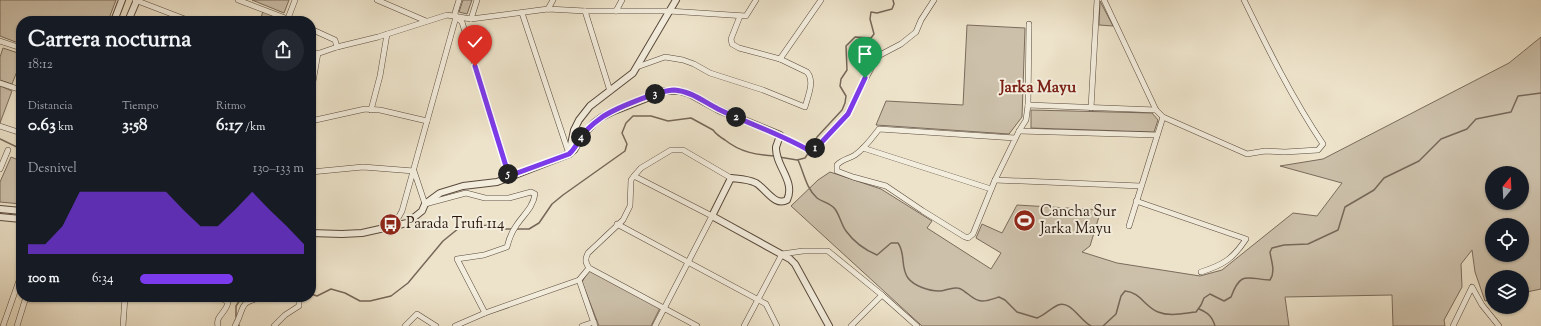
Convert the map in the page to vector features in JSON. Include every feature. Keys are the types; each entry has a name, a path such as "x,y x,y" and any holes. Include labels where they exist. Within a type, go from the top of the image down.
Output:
{"street":[{"path":"116,16 122,0"},
{"path":"130,16 136,0 177,16"},
{"path":"238,0 279,16"},
{"path":"290,16 295,0"},
{"path":"377,0 426,21"},
{"path":"393,227 402,211 414,171 459,0"},
{"path":"471,19 477,0"},
{"path":"548,9 553,0"},
{"path":"616,11 622,0"},
{"path":"569,154 574,130 579,120 590,106 633,73 676,0"},
{"path":"316,64 318,53 337,47 364,42 447,15 456,15 471,19 548,9 585,11 669,11 746,16 756,0"},
{"path":"780,59 821,0"},
{"path":"316,233 348,234 393,227 407,223 422,212 425,204 440,193 463,186 497,182 509,176 569,154 574,150 582,136 594,123 614,111 665,91 672,90 690,94 719,110 780,135 810,151 818,146 848,114 875,60 880,55 901,44 916,32 921,20 934,0"},
{"path":"1091,108 1097,0"},
{"path":"1104,0 1156,110 1163,117 1247,154 1318,150 1323,144 1308,122 1283,79 1244,0"},
{"path":"585,11 610,91"},
{"path":"522,12 569,154"},
{"path":"456,15 462,22 509,176"},
{"path":"637,67 665,57 678,59 694,64 710,73 763,90 805,107 812,81 808,72 780,59 739,48 732,44 731,39 740,16"},
{"path":"1015,138 879,129 855,155 841,161 837,165 837,170 853,177 886,186 965,237 968,238 971,236 995,180 1015,138 1026,120 1028,105 1029,24"},
{"path":"316,31 335,40 337,47"},
{"path":"371,110 380,76 387,34"},
{"path":"0,41 16,46"},
{"path":"0,83 16,88"},
{"path":"1028,105 1156,110"},
{"path":"316,120 365,110 380,110 427,121"},
{"path":"1129,226 1163,117"},
{"path":"0,126 16,131"},
{"path":"1019,131 1157,135"},
{"path":"697,326 589,268 585,258 588,253 622,220 630,206 632,180 634,176 653,160 671,150 683,150 731,178 749,180 757,184 778,202 787,200 789,186 776,148 780,135"},
{"path":"863,148 991,190"},
{"path":"0,169 8,150"},
{"path":"316,172 363,167 414,171"},
{"path":"414,171 425,204"},
{"path":"634,176 782,254 795,264 829,326"},
{"path":"655,326 731,178"},
{"path":"995,180 1141,186"},
{"path":"425,204 466,192 485,198 508,198 531,192 535,194 534,202 530,210 516,225 510,235 507,247 484,255 456,258 485,313"},
{"path":"1136,201 1246,239 1237,253 1218,267 1201,272"},
{"path":"0,209 16,211"},
{"path":"0,217 16,219"},
{"path":"618,224 766,304 777,326"},
{"path":"782,254 803,251 828,251 917,326"},
{"path":"744,326 782,254"},
{"path":"455,326 485,313 579,280 589,268"},
{"path":"579,280 594,324 582,326"},
{"path":"1452,326 1472,287 1482,305 1499,326"},
{"path":"3,326 16,289"},
{"path":"851,326 882,295"},
{"path":"16,326 24,302"},
{"path":"123,326 125,302"},
{"path":"218,326 217,322 228,306 228,302"},
{"path":"235,326 243,305 247,302"},
{"path":"274,326 285,315 299,306 299,302"},
{"path":"405,326 417,314 436,326"}],"shaded area":[{"path":"0,0 116,0 110,16 16,16 16,42 0,36"},
{"path":"252,0 289,0 284,13"},
{"path":"463,0 472,0 467,14 459,12"},
{"path":"1100,1 1113,26 1099,25"},
{"path":"263,11 276,16 262,16"},
{"path":"967,25 1025,28 1022,117 1009,134 876,125 886,101 963,105"},
{"path":"1541,37 1541,289 1529,292 1529,270 1485,270 1485,301 1475,272 1472,250 1461,264 1462,287 1444,320 1445,326 1393,326 1392,295 1285,297 1289,326 922,326 791,206 818,180 830,172 881,189 932,221 927,228 991,269 1001,253 976,238 982,224 1002,233 1017,205 1101,210 1090,246 1082,252 1117,263 1200,276 1222,270 1293,213 1317,216 1342,183 1280,166 1323,159 1509,63"},
{"path":"3,48 16,52 16,74 12,84 0,80 0,57"},
{"path":"0,86 12,91 0,123"},
{"path":"1031,110 1152,113 1158,120 1154,132 1031,128"},
{"path":"11,157 16,159 16,204 0,202 0,182"},
{"path":"589,270 660,308 651,326 599,326 582,282"}],"waterway":[{"path":"811,148 817,137 842,110 845,103 846,96 840,86 841,79 847,70 846,46 855,37 871,38 874,34 870,19 871,12 877,13 892,9 894,4 893,0"},
{"path":"1103,326 1116,314 1121,296 1125,291 1135,294 1153,310 1167,314 1177,314 1196,312 1204,298 1210,294 1224,301 1231,297 1238,283 1242,279 1250,278 1270,280 1273,273 1270,252 1272,248 1284,245 1308,244 1338,230 1345,207 1374,190 1384,178 1419,161 1441,139 1467,129 1476,119 1511,112 1518,96 1541,93"},
{"path":"316,296 331,289 345,293 360,301 370,301 391,296 408,283 443,241 459,228 490,225 506,229 529,229 539,223 552,204 563,195 625,151 627,144 622,133 626,123 633,116 651,116 668,121 691,118 713,130 720,137 742,150 755,154 775,156"},
{"path":"0,139 16,147"},
{"path":"779,157 797,160 805,158 809,152"},
{"path":"798,160 810,190 817,198 833,207 846,231 856,242 868,251 877,255 891,243 898,243 902,252 903,265 906,274 908,278 918,286 935,291 958,288 979,301 999,297 1005,300 1017,312 1037,318 1055,306 1063,304 1071,308 1091,326"},
{"path":"236,317 236,306 239,302"},
{"path":"1199,309 1209,315 1215,326"}],"place":[{"name":"Cancha Sur Jarka Mayu","path":"1024,221"},
{"name":"Parada Trufi 114","path":"391,224"}],"district":[{"name":"Jarka Mayu","path":"1038,88"}],"route":[{"path":"475,66 509,176 569,154 574,150 582,136 602,117 665,91 672,90 690,94 719,110 792,140 810,151 818,146 848,114 865,78"}]}
